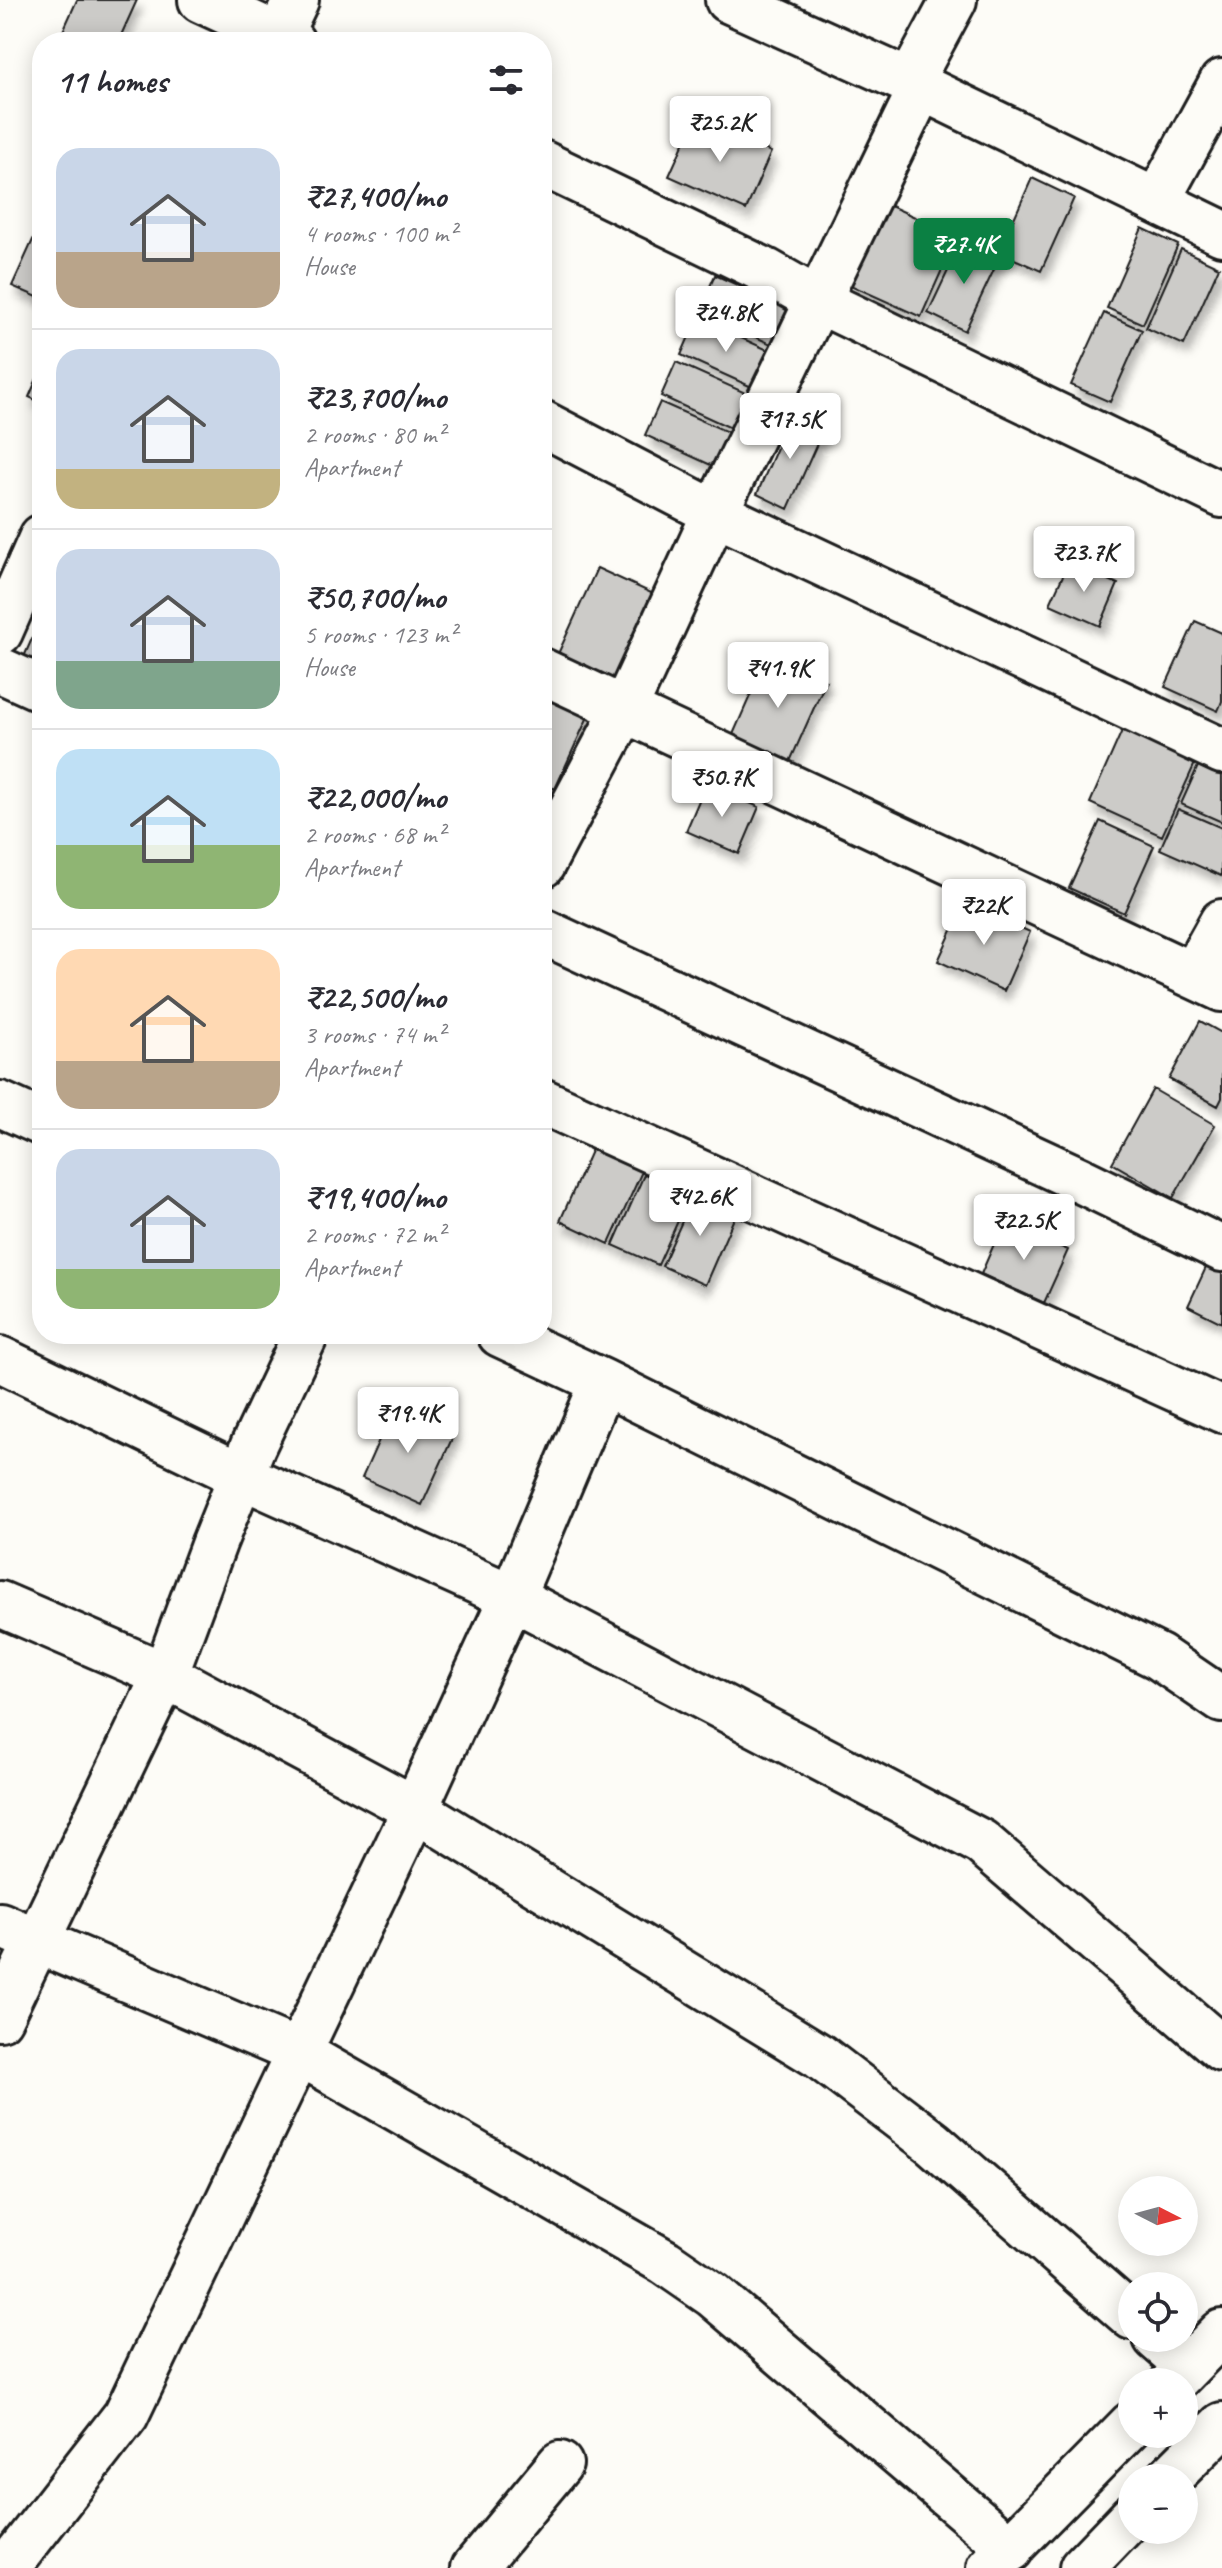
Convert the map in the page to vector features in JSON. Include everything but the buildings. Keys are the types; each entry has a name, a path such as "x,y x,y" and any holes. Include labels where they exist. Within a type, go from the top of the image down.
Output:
{"street":[{"path":"201,0 286,30"},
{"path":"728,0 915,85 1222,233"},
{"path":"552,846 624,710 715,513 819,301 954,0"},
{"path":"1157,201 1222,82"},
{"path":"552,168 766,271 819,301 1222,495"},
{"path":"552,428 715,513 1222,751"},
{"path":"0,632 32,560"},
{"path":"0,670 32,684"},
{"path":"552,676 1207,982 1222,922"},
{"path":"552,936 1222,1249"},
{"path":"0,1104 32,1118"},
{"path":"552,1106 1222,1410"},
{"path":"0,2018 18,1934 165,1675 253,1446 301,1344"},
{"path":"521,1344 1159,1657 1222,1700"},
{"path":"0,1359 242,1476 512,1597 981,1842 1222,2049"},
{"path":"7,2568 126,2415 415,1809 512,1597 603,1382"},
{"path":"0,1604 165,1675 415,1809 819,2056 933,2143 1118,2305"},
{"path":"18,1934 298,2052 665,2262 701,2286 1000,2559 1118,2438"},
{"path":"1186,2368 1222,2332"},
{"path":"1183,2464 1222,2425"},
{"path":"474,2568 560,2464"},
{"path":"1082,2568 1118,2531"}]}
